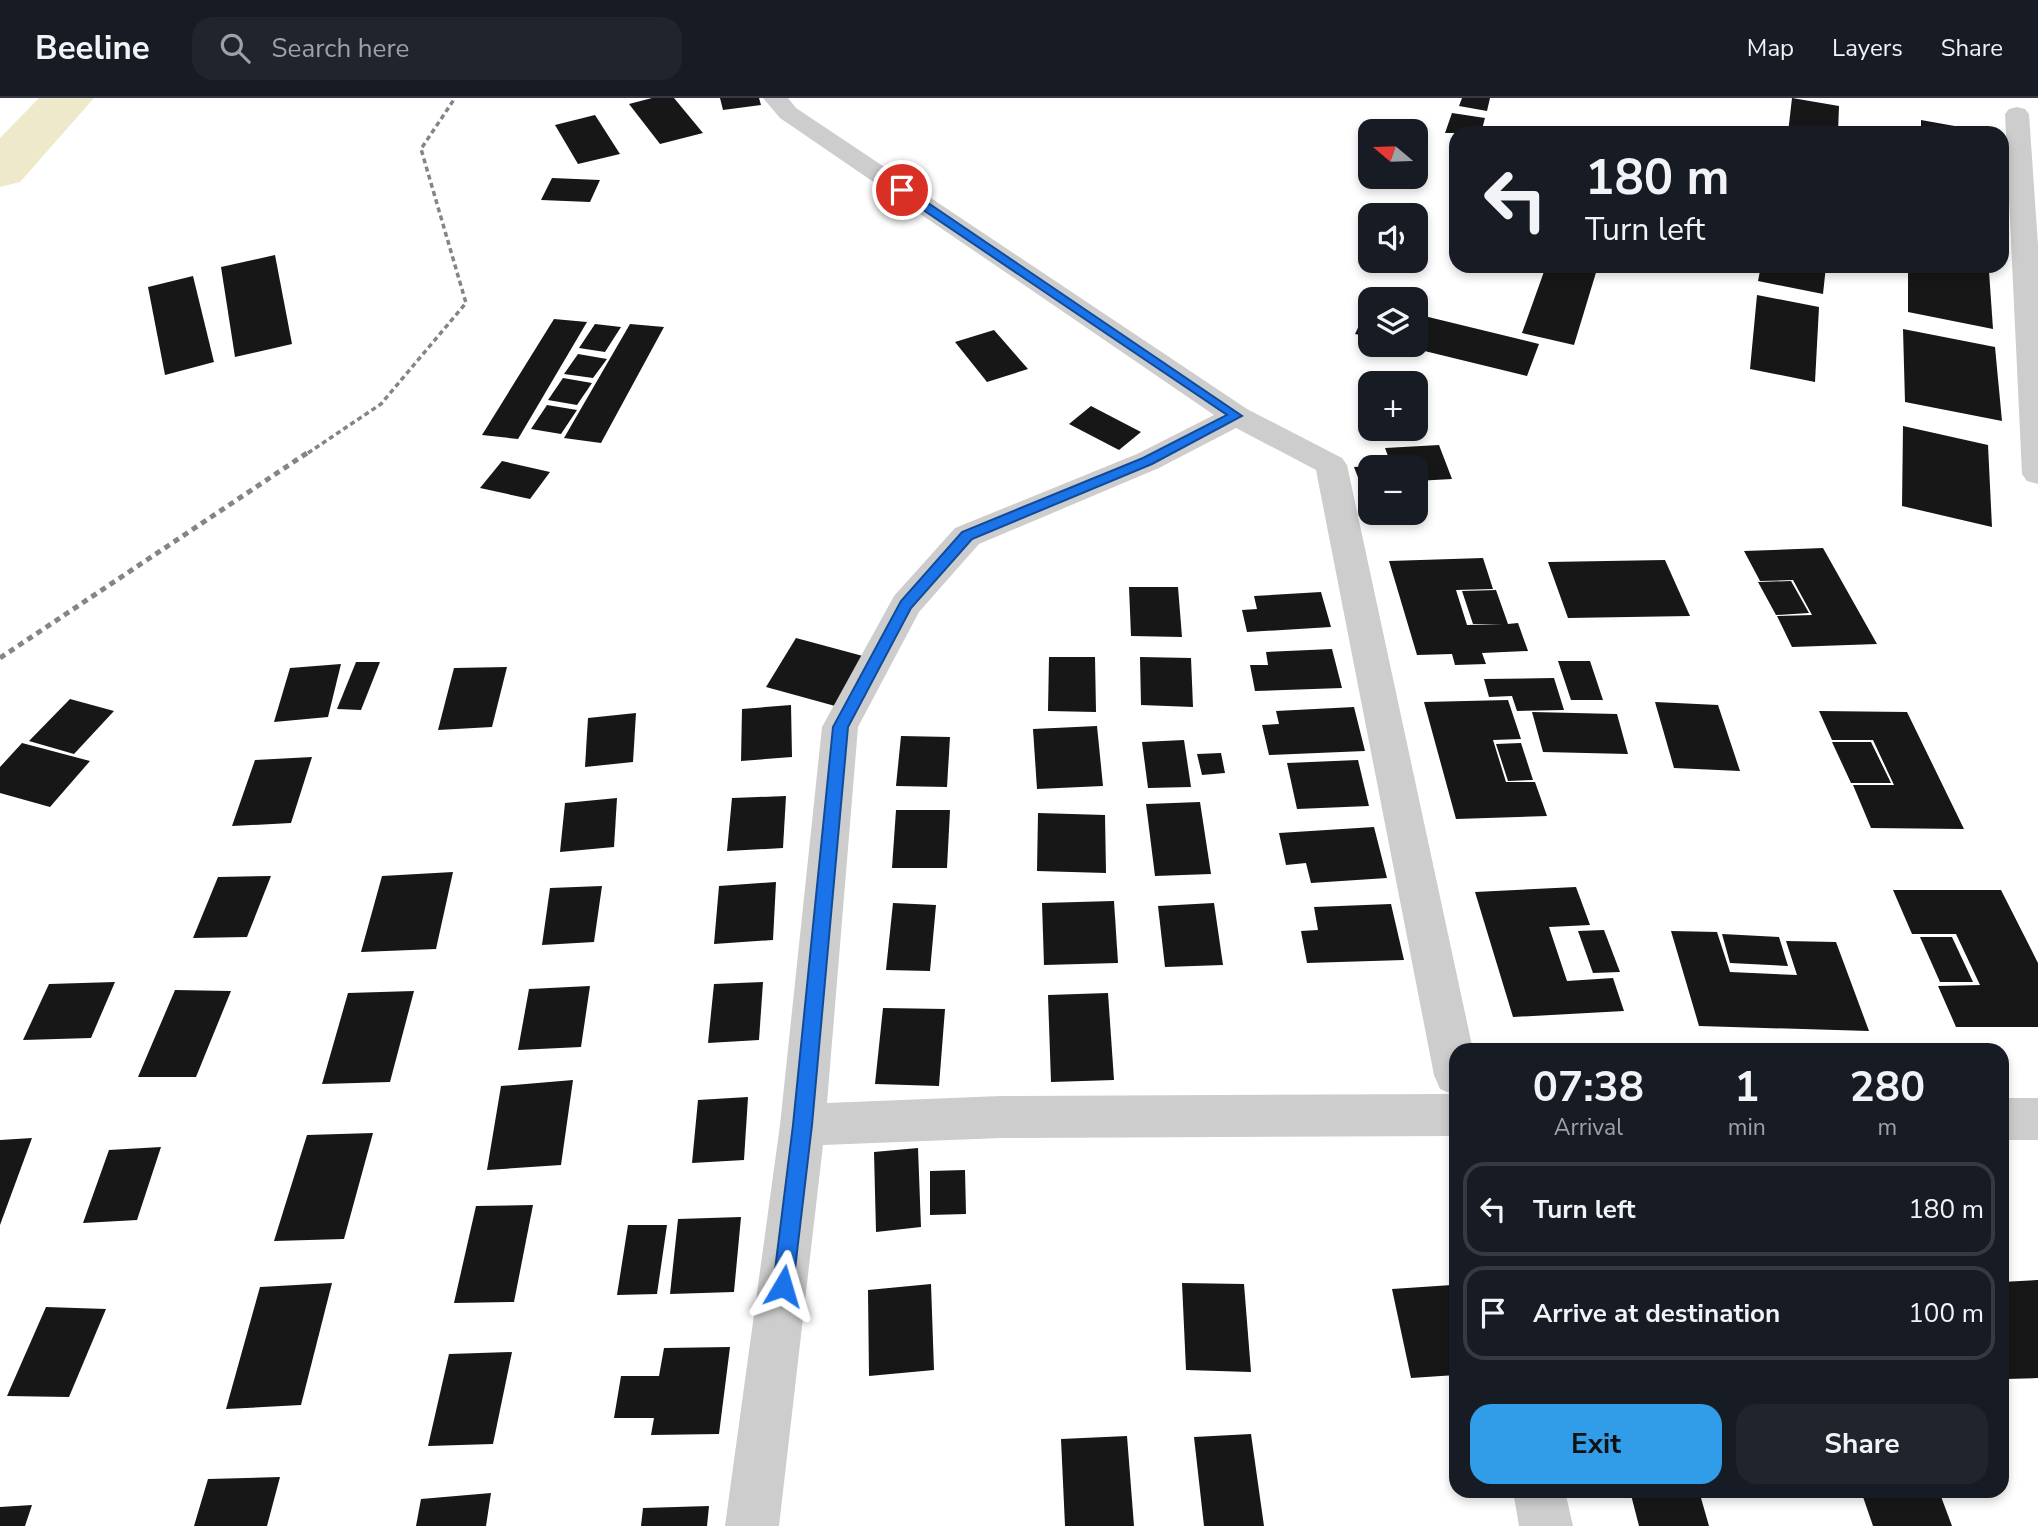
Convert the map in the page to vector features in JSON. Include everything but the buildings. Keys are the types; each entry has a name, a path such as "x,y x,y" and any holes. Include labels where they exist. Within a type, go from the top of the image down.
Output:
{"street":[{"path":"775,98 788,113 1236,416 1331,465 1449,1043"},
{"path":"2017,114 2031,214 2038,474"},
{"path":"752,1526 803,1125 840,727 906,605 967,536 1148,461 1236,416"},
{"path":"803,1125 1001,1117 1449,1115"},
{"path":"2009,1119 2038,1119"},
{"path":"1540,1498 1546,1526"}],"waterway":[{"path":"0,170 68,98"}],"railway":[{"path":"308,453 381,404 466,303 421,149 455,98"},
{"path":"0,658 310,451"}],"route":[{"path":"783,1286 803,1125 840,727 906,605 967,536 1148,461 1236,416 902,190"}]}
